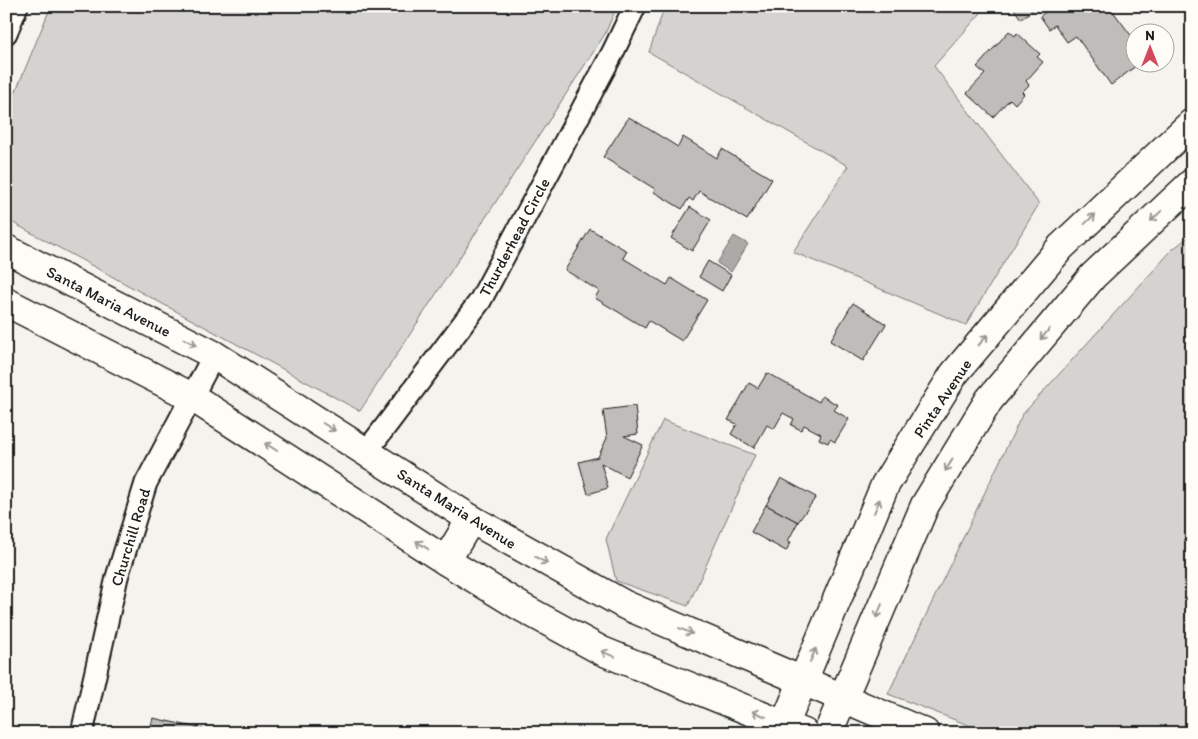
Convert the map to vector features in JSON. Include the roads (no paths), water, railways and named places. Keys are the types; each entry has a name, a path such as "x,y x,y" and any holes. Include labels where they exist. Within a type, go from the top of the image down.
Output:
{"street":[{"path":"6,33 17,6"},
{"name":"Thurderhead Circle","path":"368,451 480,301 635,6"},
{"name":"Pinta Avenue","path":"790,730 803,680 886,485 954,374 1061,247 1192,123"},
{"path":"828,733 925,505 989,400 1093,276 1192,183"},
{"path":"1061,247 1093,276"},
{"name":"Santa Maria Avenue","path":"6,249 214,355 368,451 471,519 624,605 843,696 925,733"},
{"path":"6,302 192,397 446,561 523,608 602,651 790,730"},
{"name":"Churchill Road","path":"82,733 117,577 146,483 214,355"},
{"path":"446,561 471,519"}]}
